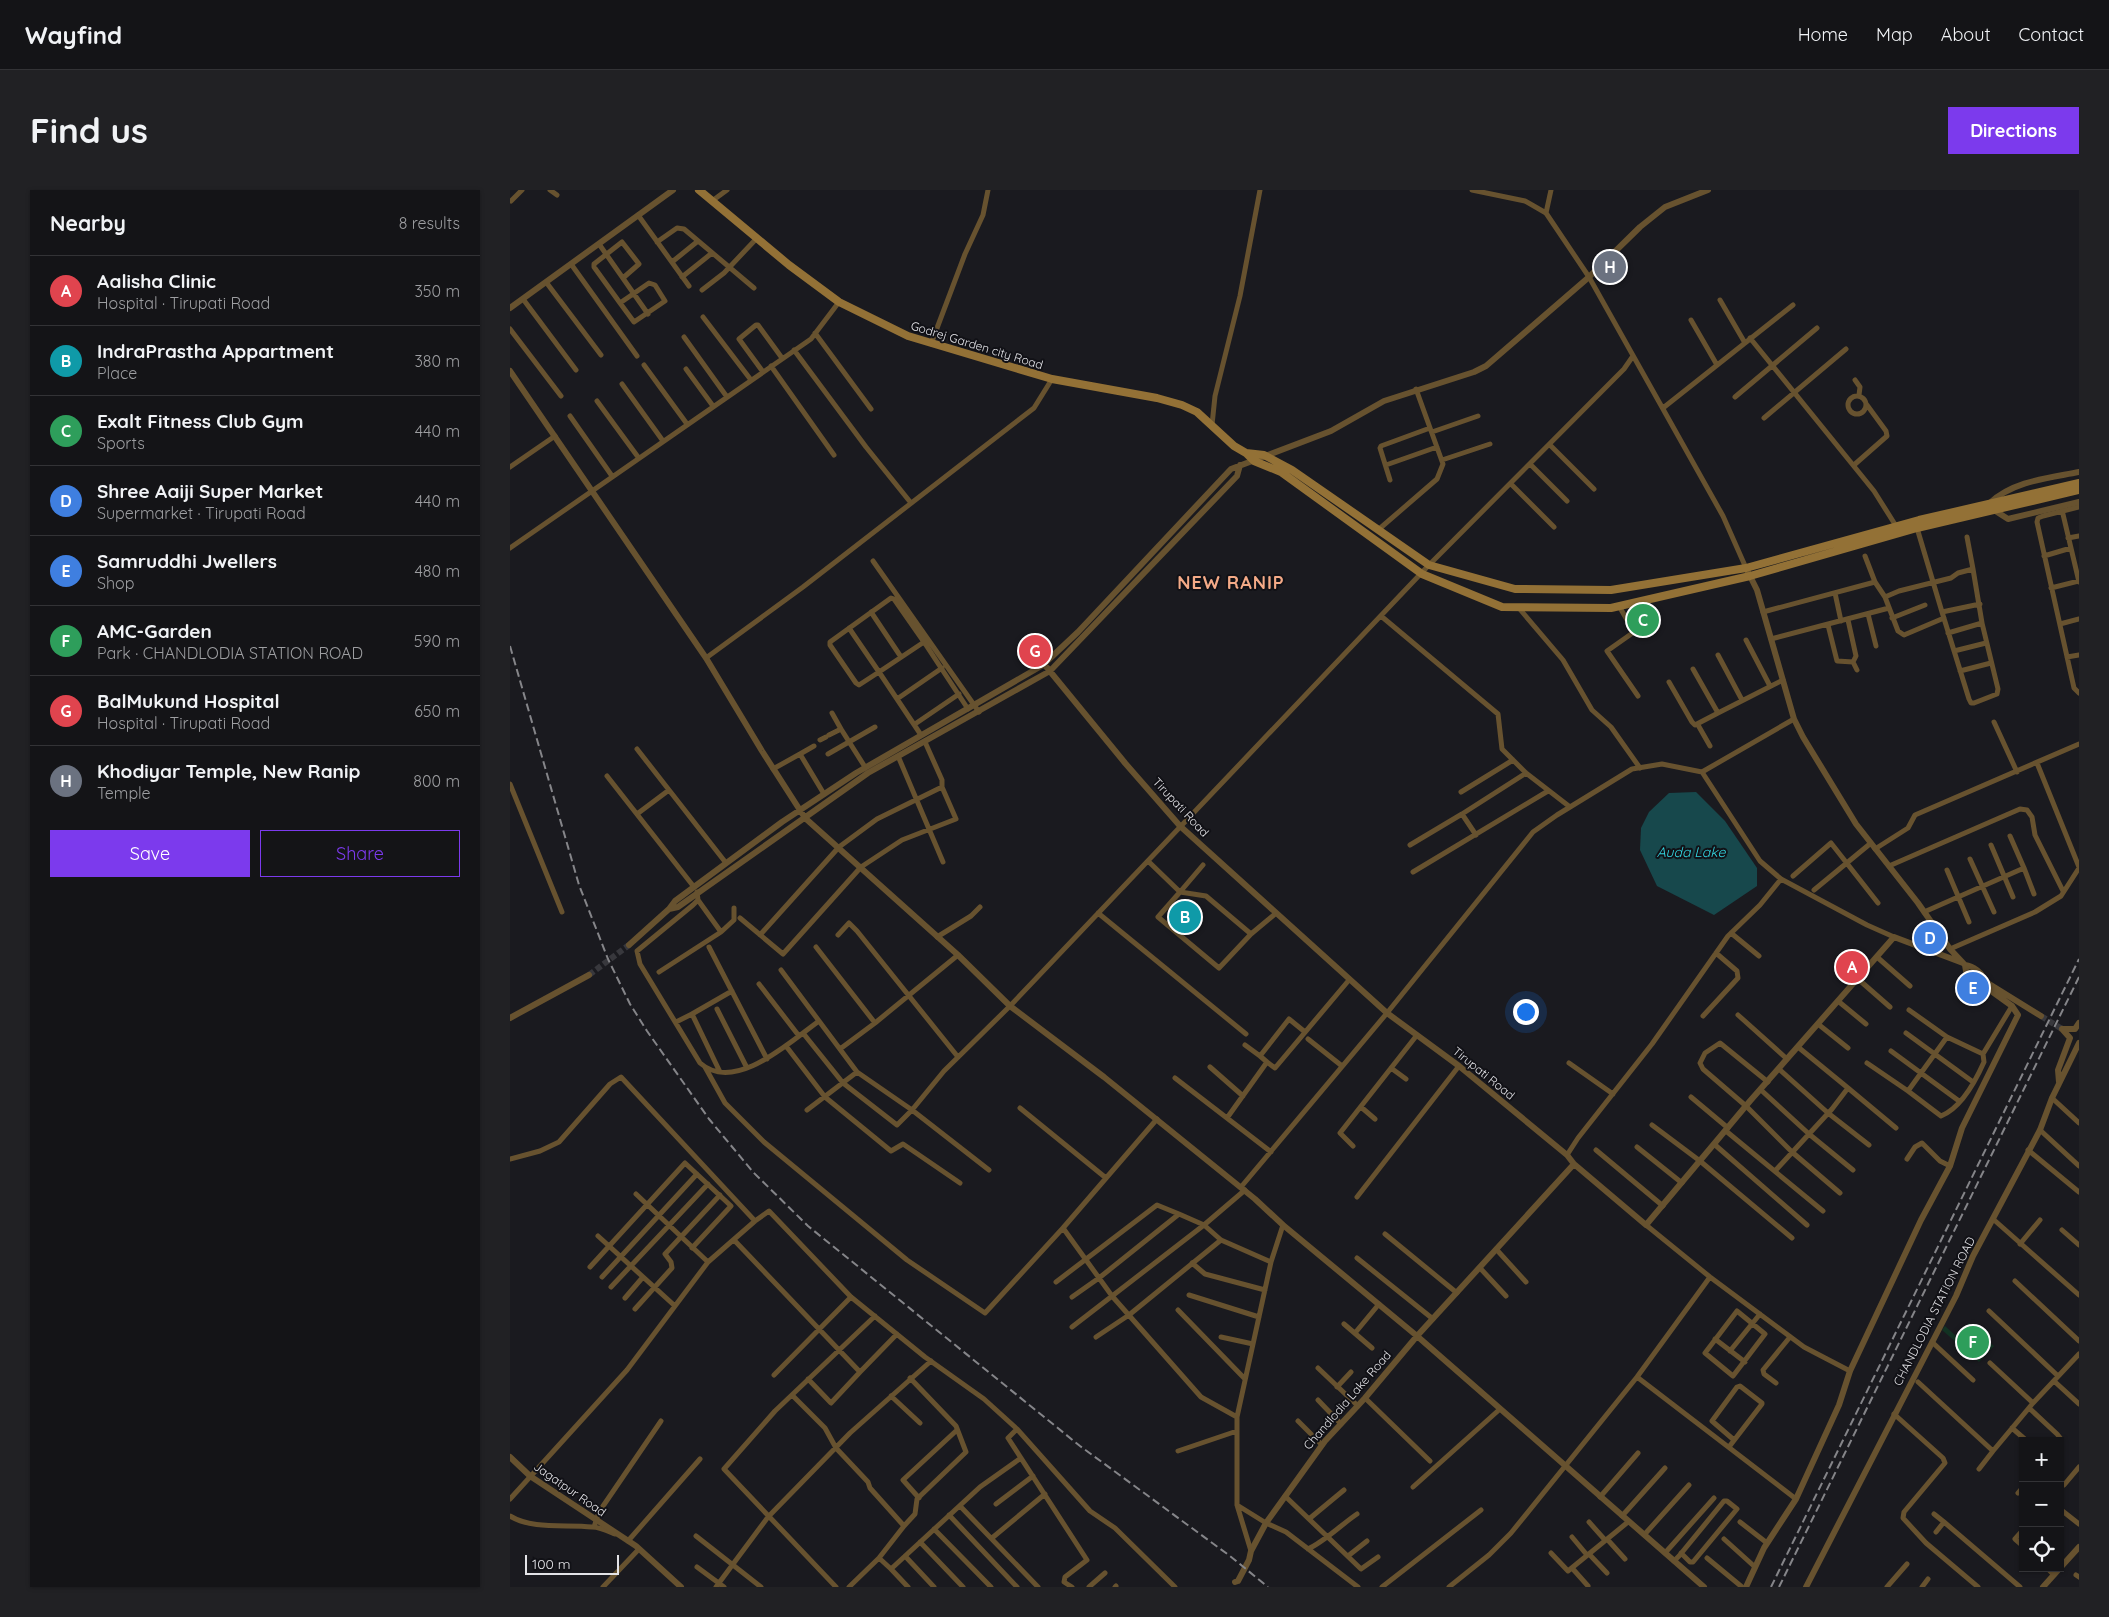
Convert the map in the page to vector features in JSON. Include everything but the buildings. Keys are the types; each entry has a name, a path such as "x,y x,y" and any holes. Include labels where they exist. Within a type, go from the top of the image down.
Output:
{"main road":[{"name":"Godrej Garden city Road","path":"699,190 839,302 908,336 1052,379 1157,398 1182,405 1197,412 1234,446 1246,453 1254,461"},
{"path":"1246,453 1264,455 1292,470 1429,565 1515,590 1612,590 1746,568 1896,526 1992,507"},
{"path":"1254,461 1280,472 1422,574 1502,607 1612,608 1750,576 2079,483"},
{"path":"2013,501 2079,490"}],"street":[{"path":"511,201 522,190"},
{"path":"550,190 557,195"},
{"path":"510,308 673,190"},
{"path":"712,201 727,190"},
{"path":"931,344 965,254 984,215 988,190"},
{"path":"1212,426 1215,396 1240,296 1260,190"},
{"path":"1472,190 1492,192 1525,201 1546,213 1589,277 1723,516 1750,576 1763,612 1794,719 1856,824 1950,949 1964,964 1966,971 1978,980 1985,982 2041,1016"},
{"path":"1546,213 1551,190"},
{"path":"629,946 669,909 678,907 726,863 800,810 864,767 1044,664 1078,632 1232,469 1264,455 1331,431 1384,401 1474,372 1486,366 1589,277 1640,227 1665,207 1708,190"},
{"path":"638,215 689,286"},
{"path":"657,242 680,228 754,288"},
{"path":"702,290 730,267 757,238"},
{"path":"672,262 698,241"},
{"path":"620,304 649,283 655,285 665,301 634,322 620,304 594,268 595,261 622,242 638,262 637,268 623,278"},
{"path":"599,244 648,314"},
{"path":"682,277 712,253"},
{"path":"571,264 637,356"},
{"path":"546,282 601,355"},
{"path":"523,299 576,370"},
{"path":"1720,300 1745,342"},
{"path":"510,548 638,457 811,339 839,302"},
{"path":"1663,408 1793,305"},
{"path":"703,317 751,380"},
{"path":"1691,320 1717,365"},
{"path":"762,372 739,339 756,325 758,325 782,358"},
{"path":"510,328 561,396"},
{"path":"1735,397 1817,328"},
{"path":"815,333 871,408"},
{"path":"684,337 727,397"},
{"path":"1750,338 1854,465 1896,526"},
{"path":"1764,418 1846,349"},
{"path":"794,350 911,504"},
{"path":"759,984 843,1083 897,1125 958,1057 1010,1006 1429,565 1624,369 1633,356"},
{"path":"644,365 687,424"},
{"path":"771,366 834,455"},
{"path":"686,369 713,406"},
{"path":"510,371 706,658 805,818 958,955 1010,1006 1157,1119 1243,1189 1283,1225 1417,1336 1704,1587"},
{"path":"706,658 803,587 1034,408 1052,379"},
{"path":"1855,380 1860,387 1858,395"},
{"path":"622,384 663,441"},
{"path":"1378,530 1437,479 1443,464 1416,390"},
{"path":"1854,465 1887,436 1886,431 1867,405 1865,399 1858,395 1848,400 1849,409 1853,413 1859,414 1864,411 1867,405"},
{"path":"597,401 638,457"},
{"path":"570,416 612,476"},
{"path":"1390,480 1381,446 1478,416"},
{"path":"510,467 555,436"},
{"path":"1442,460 1490,444"},
{"path":"1550,444 1594,489"},
{"path":"1386,464 1437,447"},
{"path":"1530,464 1567,501"},
{"path":"695,890 805,818 868,773 1050,671 1237,476 1240,465"},
{"path":"2079,472 2024,484 2000,493 1992,507 2008,519 2061,508 2079,507"},
{"path":"1510,484 1554,527"},
{"path":"2079,502 2038,518 2037,522 2074,688 2079,693"},
{"path":"2051,588 2079,581 2076,558 2068,538 2061,508"},
{"path":"1917,528 1969,699 1974,703 1998,692 1986,643 1967,537"},
{"path":"2068,538 2079,536"},
{"path":"2044,556 2071,548"},
{"path":"1865,556 1874,582 1885,597 1898,631 1904,635 1944,618"},
{"path":"873,561 971,707"},
{"path":"1885,597 1973,569"},
{"path":"1763,612 1874,582"},
{"path":"1835,593 1842,621"},
{"path":"924,642 859,685 829,643 892,598 924,642 959,694 971,707 979,712"},
{"path":"1942,612 1980,604"},
{"path":"1892,618 1925,605"},
{"path":"1619,606 1634,632 1607,651 1638,696"},
{"path":"1518,607 1563,660 1592,710 1610,727 1640,768"},
{"path":"1771,639 1889,608"},
{"path":"871,612 902,657"},
{"path":"1868,614 1876,646"},
{"path":"1381,616 1498,714 1502,749 1526,773 1570,808"},
{"path":"2060,624 2079,619"},
{"path":"1848,620 1856,656 1853,662"},
{"path":"1948,633 1982,623"},
{"path":"1828,625 1837,661 1853,662"},
{"path":"849,628 921,735"},
{"path":"1746,640 1770,686"},
{"path":"1954,651 1986,643"},
{"path":"1718,655 1742,700"},
{"path":"2067,657 2079,655"},
{"path":"1853,662 1857,670"},
{"path":"1960,671 1991,663"},
{"name":"Tirupati Road","path":"1044,664 1125,763 1180,826 1387,1014 1459,1066 1567,1155 1574,1164 1646,1225"},
{"path":"897,699 942,668"},
{"path":"1693,669 1718,713"},
{"path":"1698,725 1782,680"},
{"path":"1669,682 1692,722 1698,725 1710,746"},
{"path":"914,724 959,694"},
{"path":"832,712 864,767"},
{"path":"1072,1327 1204,1225 1243,1189 1271,1152 1387,1014 1527,839 1547,821 1632,769 1662,764 1702,772 1794,719"},
{"path":"1994,722 2017,772"},
{"path":"828,754 875,727"},
{"path":"820,740 841,729"},
{"path":"740,918 783,954 861,868 902,840 956,819 942,787 942,780 925,742"},
{"path":"1814,890 1873,846 1908,828 1916,815 2079,744"},
{"path":"774,769 814,746"},
{"path":"637,749 726,863"},
{"path":"800,754 824,794"},
{"path":"898,756 943,862"},
{"path":"1461,792 1513,760"},
{"path":"1950,949 2035,912 2061,896 2079,868 2037,763"},
{"path":"1702,772 1760,861 1781,880 1894,937 1964,964"},
{"path":"1410,845 1526,773"},
{"path":"607,776 695,890 698,900 721,932"},
{"path":"510,784 562,912"},
{"path":"760,935 839,847 877,819 916,798 942,787"},
{"path":"637,814 669,790"},
{"path":"1413,872 1548,791"},
{"path":"1889,866 2020,809 2027,810 2032,817 2035,835 2063,891"},
{"path":"1462,814 1476,835"},
{"path":"2010,836 2034,894"},
{"path":"1793,876 1831,843 1878,903"},
{"path":"1991,845 2013,897"},
{"path":"1970,859 1994,912"},
{"path":"1148,861 1180,892 1206,896 1251,934"},
{"path":"1204,865 1158,917 1219,968 1251,934 1276,914"},
{"path":"1924,912 2024,868"},
{"path":"1947,870 1969,922"},
{"path":"1567,1155 1652,1044 1731,933 1760,905 1781,880"},
{"path":"698,900 638,951 640,964 696,1057 705,1067 725,1103 764,1142 908,1260 985,1313 1063,1228 1157,1119"},
{"path":"937,937 971,916 980,907"},
{"path":"659,972 721,932 734,920 734,908"},
{"path":"1098,913 1246,1034"},
{"path":"838,935 849,923 858,931 958,1057"},
{"path":"1731,933 1759,956"},
{"path":"1850,1371 1804,1347 1790,1337 1710,1277 1646,1225 1746,1106 1894,937"},
{"path":"709,947 767,1058"},
{"path":"816,947 874,1023"},
{"path":"1703,1016 1738,978 1737,971 1716,953"},
{"path":"840,1049 958,955"},
{"path":"1877,957 1910,986"},
{"path":"781,970 857,1072 912,1110 990,1170"},
{"path":"510,1018 589,974"},
{"path":"1858,979 1890,1007"},
{"path":"1245,1045 1275,1068 1349,980"},
{"path":"1746,1587 1767,1543 1796,1499 1839,1406 1850,1371 1921,1220 1950,1166 1962,1128 2018,1015 2012,1006 1986,988 1985,982"},
{"path":"676,1022 732,991"},
{"path":"1838,1001 1866,1024"},
{"path":"1867,1063 1942,1116 1953,1108 1973,1082 1984,1062 1982,1054 2012,1006"},
{"path":"717,1009 747,1068"},
{"path":"1909,1010 1946,1037 1982,1054"},
{"path":"692,1014 720,1072"},
{"path":"1738,1015 1787,1059"},
{"path":"1260,1056 1289,1019 1305,1032"},
{"path":"705,1067 720,1072 733,1073 747,1068 786,1046 818,1021"},
{"path":"2059,1082 2058,1070 2070,1038 2062,1029 2073,1030 2079,1023"},
{"path":"1818,1024 1848,1048"},
{"path":"1906,1033 1973,1082"},
{"path":"1353,1146 1340,1134 1417,1035"},
{"path":"1908,1091 1946,1037"},
{"path":"1308,1039 1342,1066"},
{"path":"1768,1082 1720,1044 1705,1053 1700,1063 1703,1069 1746,1106 1792,1152 1840,1193"},
{"name":"CHANDLODIA STATION ROAD","path":"1806,1587 2028,1150 2040,1130 2059,1082 2076,1058 2079,1044"},
{"path":"786,1046 824,1097 891,1151 903,1144 960,1183"},
{"path":"1798,1047 1896,1128"},
{"path":"1891,1051 1959,1101"},
{"path":"1227,1118 1267,1062"},
{"path":"1569,1063 1613,1094"},
{"path":"1357,1197 1459,1066"},
{"path":"1210,1067 1243,1096"},
{"path":"1391,1068 1406,1079"},
{"path":"1779,1069 1828,1113 1869,1145"},
{"path":"807,1110 857,1072"},
{"path":"510,1159 540,1151 559,1142 610,1084 621,1077 755,1222"},
{"path":"1175,1078 1271,1152"},
{"path":"1775,1171 1848,1088"},
{"path":"1761,1090 1809,1134 1853,1170"},
{"path":"1691,1097 1823,1211"},
{"path":"2052,1098 2079,1123"},
{"path":"1361,1107 1375,1119"},
{"path":"1020,1108 1106,1178"},
{"path":"1652,1125 1700,1161 1792,1238"},
{"path":"2040,1130 2079,1166"},
{"path":"1907,1159 1915,1147 1922,1143 1940,1161 1950,1166"},
{"path":"1714,1144 1807,1225"},
{"path":"1637,1148 1682,1183"},
{"path":"1596,1150 1663,1206"},
{"path":"2028,1150 2079,1192"},
{"path":"590,1267 685,1163 731,1206 692,1248"},
{"name":"Chandlodia Lake Road","path":"1234,1584 1238,1581 1266,1523 1322,1445 1365,1398 1417,1336 1574,1164"},
{"path":"602,1277 697,1174"},
{"path":"611,1287 708,1184"},
{"path":"636,1194 708,1262"},
{"path":"635,1309 672,1268 671,1262 665,1254 720,1195"},
{"path":"1056,1282 1156,1205 1204,1225 1221,1240 1271,1262"},
{"path":"510,1499 627,1370 708,1262 768,1211 851,1297 931,1361 984,1399 1017,1430 1090,1512 1115,1528 1175,1587"},
{"path":"1072,1297 1099,1278 1179,1214"},
{"path":"1993,1219 2079,1295"},
{"path":"2020,1244 2040,1220"},
{"path":"1250,1554 1237,1505 1236,1417 1271,1262 1283,1225"},
{"path":"1063,1228 1112,1296 1201,1397 1236,1417"},
{"path":"2062,1230 2079,1245"},
{"path":"1385,1234 1457,1292"},
{"path":"598,1236 675,1306"},
{"path":"734,1240 860,1372"},
{"path":"1096,1336 1129,1315 1221,1240"},
{"path":"1496,1249 1526,1282"},
{"path":"1356,1258 1433,1319"},
{"path":"1192,1263 1205,1274 1265,1290"},
{"path":"1480,1268 1506,1296"},
{"path":"625,1298 643,1277"},
{"path":"1450,1587 1511,1533 1566,1468 1637,1377 1710,1277"},
{"path":"2015,1281 2079,1341"},
{"path":"1189,1295 1259,1317"},
{"path":"774,1375 851,1297"},
{"path":"1355,1333 1379,1304"},
{"path":"1178,1310 1245,1379"},
{"path":"1737,1311 1753,1322 1765,1334 1733,1376 1705,1353 1737,1311"},
{"path":"1989,1311 2058,1376"},
{"path":"1730,1351 1760,1314"},
{"path":"836,1587 724,1469 775,1411 875,1316"},
{"path":"1344,1324 1372,1348"},
{"path":"808,1379 830,1403 897,1334"},
{"path":"1222,1337 1253,1344"},
{"path":"1776,1383 1764,1374 1764,1370 1790,1337"},
{"path":"1715,1338 1745,1362"},
{"path":"1932,1342 1973,1380"},
{"path":"1979,1469 2033,1403 2079,1354"},
{"path":"717,1585 768,1517 836,1448 910,1378 931,1361"},
{"path":"1990,1364 2033,1403"},
{"path":"1318,1368 1358,1406"},
{"path":"1338,1387 1351,1372"},
{"path":"1637,1377 1796,1499"},
{"path":"849,1587 879,1558 915,1514 919,1498 966,1452 957,1430 948,1416 910,1378"},
{"path":"2054,1381 2079,1404"},
{"path":"1918,1382 1993,1451"},
{"path":"1729,1447 1762,1403 1740,1386 1737,1387 1712,1421 1734,1440"},
{"path":"792,1395 825,1428 836,1448 868,1482 870,1488 904,1526"},
{"path":"891,1396 920,1423"},
{"path":"1365,1398 1430,1461"},
{"path":"1318,1400 1341,1424"},
{"path":"2029,1408 2060,1437"},
{"path":"1413,1487 1500,1409"},
{"path":"1894,1414 1943,1458 1945,1463 1904,1512 1904,1518 1926,1543 1978,1587"},
{"path":"1298,1420 1322,1445"},
{"path":"595,1524 599,1512 661,1421"},
{"path":"2012,1428 2022,1437"},
{"path":"919,1498 903,1480 957,1430"},
{"path":"1017,1430 1008,1438 1087,1560 1065,1577 1064,1582 1072,1587"},
{"path":"1178,1451 1237,1431"},
{"path":"1600,1497 1638,1453"},
{"name":"Jagatpur Road","path":"510,1457 530,1476 595,1524 620,1536 639,1549 681,1587"},
{"path":"628,1541 700,1458"},
{"path":"891,1569 980,1487 1021,1458"},
{"path":"1622,1516 1665,1468"},
{"path":"2064,1485 2079,1468"},
{"path":"996,1504 1033,1476"},
{"path":"1644,1535 1689,1485"},
{"path":"1309,1519 1344,1490"},
{"path":"992,1538 1045,1494"},
{"path":"1285,1496 1361,1568 1378,1557"},
{"path":"1665,1553 1714,1498"},
{"path":"1674,1561 1724,1501 1727,1500 1737,1508 1694,1562 1690,1562 1681,1553"},
{"path":"1237,1505 1266,1523 1286,1532 1358,1587"},
{"path":"960,1506 1038,1587"},
{"path":"1382,1587 1481,1510"},
{"path":"2064,1512 2079,1524"},
{"path":"1308,1548 1318,1545 1326,1536 1357,1514"},
{"path":"1934,1514 2020,1587"},
{"path":"949,1515 1017,1587"},
{"name":"Jagatpur Road","path":"510,1516 517,1520 548,1525 595,1524"},
{"path":"1589,1522 1625,1559"},
{"path":"1551,1553 1568,1571 1628,1522"},
{"path":"1740,1522 1767,1543"},
{"path":"1936,1532 1944,1522"},
{"path":"934,1529 991,1587"},
{"path":"696,1536 761,1587"},
{"path":"1572,1538 1607,1573"},
{"path":"1724,1539 1755,1567"},
{"path":"920,1542 963,1587"},
{"path":"1348,1556 1368,1542"},
{"path":"2064,1564 2079,1547"},
{"path":"603,1587 639,1549"},
{"path":"905,1556 934,1587"},
{"path":"879,1558 908,1587"},
{"path":"1707,1558 1742,1587"},
{"path":"1887,1587 1907,1564"},
{"path":"697,1567 717,1585 724,1587"},
{"path":"1572,1568 1588,1586"},
{"path":"2051,1572 2054,1575"},
{"path":"2043,1587 2057,1572"},
{"path":"1089,1587 1105,1573"},
{"path":"1922,1587 1928,1579"}],"green space":[{"path":"1969,1323 1994,1346 1979,1362 1942,1330 1945,1326 1957,1337"}],"water":[{"name":"Auda Lake","path":"1696,792 1725,821 1757,868 1757,886 1714,915 1657,886 1640,850 1641,828 1649,812 1669,793"}],"tunnel":[{"path":"589,975 629,945"},
{"path":"2041,1016 2062,1029"}],"railway":[{"path":"510,646 579,885 608,959 630,1004 647,1031 709,1119 753,1172 808,1226 1080,1446 1230,1556 1268,1587"},
{"path":"1771,1587 2079,959"},
{"path":"1779,1587 2079,977"}],"place":[{"name":"Khodiyar Temple, New Ranip","path":"1610,267"},
{"name":"Exalt Fitness Club Gym","path":"1643,620"},
{"name":"BalMukund Hospital","path":"1035,651"},
{"name":"IndraPrastha Appartment","path":"1185,917"},
{"name":"Shree Aaiji Super Market","path":"1930,938"},
{"name":"Aalisha Clinic","path":"1852,967"},
{"name":"Samruddhi Jwellers","path":"1973,988"},
{"name":"AMC-Garden","path":"1973,1342"}],"district":[{"name":"NEW RANIP","path":"1231,582"}]}
